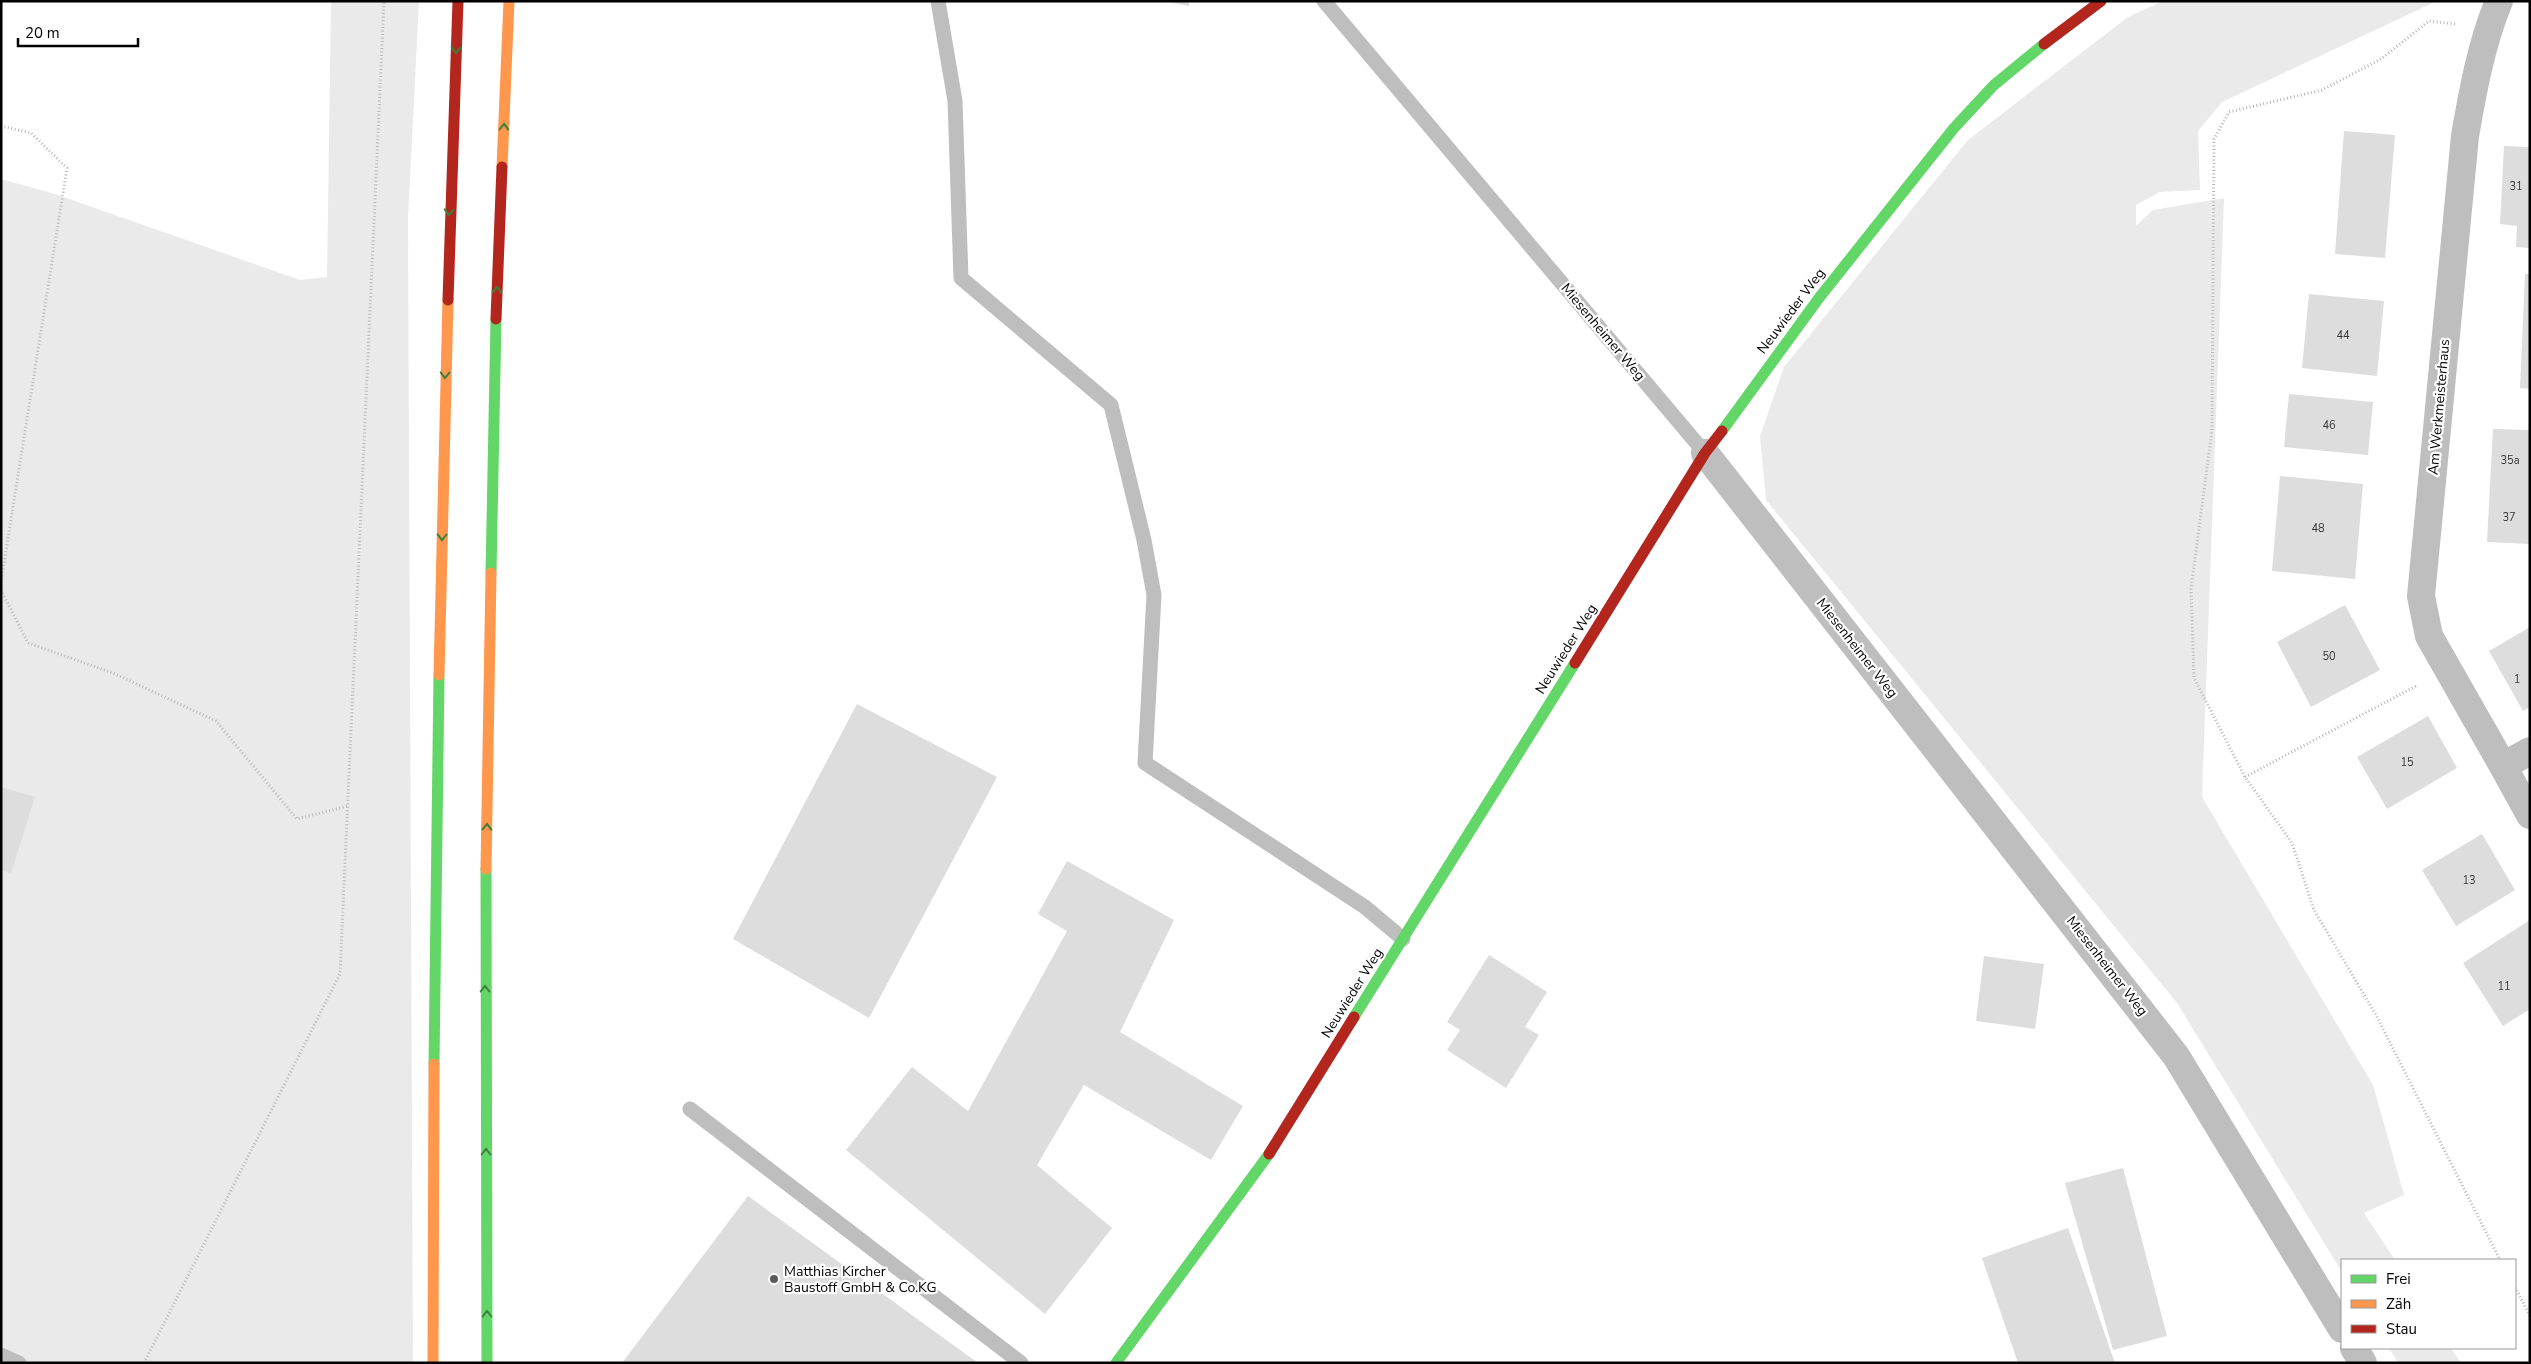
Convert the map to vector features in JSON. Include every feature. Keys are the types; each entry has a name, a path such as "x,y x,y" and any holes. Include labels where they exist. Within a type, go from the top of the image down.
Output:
{"main road":[{"path":"433,1363 434,936 448,217 458,1"},
{"path":"487,1363 485,952 495,338 508,1"},
{"name":"Neuwieder Weg","path":"1116,1363 1271,1151 1705,453 1819,298 1954,128 1994,85 2056,34 2101,1"}],"street":[{"name":"Am Werkmeisterhaus","path":"2499,1 2488,28 2477,70 2465,136 2421,596 2429,636 2449,668 2530,815"},
{"name":"Miesenheimer Weg","path":"1705,453 2176,1056 2341,1327"},
{"path":"2503,766 2530,751"},
{"path":"2355,1349 2363,1363"}],"lane":[{"path":"938,1 955,101 961,278 1111,405 1144,540 1154,595 1145,763 1365,907 1403,939"},
{"name":"Miesenheimer Weg","path":"1324,1 1705,453"},
{"path":"690,1108 1022,1363"},
{"path":"1,1356 19,1363"}],"path":[{"path":"144,1363 340,974 384,1"},
{"path":"2488,28 2429,22 2381,59 2322,90 2229,112 2214,139 2212,430 2191,589 2194,678 2245,777 2292,843 2314,910 2376,1015 2499,1259"},
{"path":"1,126 31,133 67,168 1,582"},
{"path":"1,590 28,643 113,673 216,721 297,819 348,806"},
{"path":"2245,777 2449,668"},
{"path":"2516,1289 2530,1316"}],"shaded area":[{"path":"331,1 419,1 408,219 413,1363 1,1363 1,179 55,194 300,280 327,277"},
{"path":"2163,1 2437,1 2222,102 2198,131 2200,190 2160,192 2136,205 2136,226 2153,210 2224,198 2202,797 2373,1085 2404,1195 2364,1213 2394,1259 2341,1259 2341,1270 2177,1003 1766,500 1760,436 1784,367 1968,140 2128,17"},
{"path":"2390,1349 2452,1349 2461,1363 2398,1363"}],"building":[{"path":"1163,1 1189,1 1189,6"},
{"path":"2344,131 2395,135 2385,258 2335,254"},
{"path":"2504,146 2530,147 2530,248 2516,247 2517,226 2500,224"},
{"path":"2525,274 2530,274 2530,389 2520,388"},
{"path":"2309,294 2384,301 2377,376 2302,368"},
{"path":"2289,394 2373,402 2368,455 2284,447"},
{"path":"2493,429 2530,430 2530,544 2487,542"},
{"path":"2280,476 2363,484 2355,579 2272,571"},
{"path":"2345,605 2380,670 2311,707 2277,642"},
{"path":"2530,627 2530,707 2523,711 2489,651"},
{"path":"857,704 997,777 869,1018 733,939"},
{"path":"2428,716 2457,768 2387,809 2357,757"},
{"path":"1,787 35,797 11,873 1,870"},
{"path":"2482,834 2515,890 2456,926 2422,870"},
{"path":"1067,861 1174,920 1120,1032 1243,1106 1211,1160 1084,1085 1037,1165 1112,1228 1045,1314 846,1150 912,1067 968,1111 1067,931 1038,914"},
{"path":"2530,920 2530,1009 2503,1026 2463,963"},
{"path":"1489,955 1547,992 1525,1027 1539,1035 1506,1088 1447,1050 1460,1030 1447,1022"},
{"path":"1984,956 2044,964 2035,1029 1976,1021"},
{"path":"2123,1168 2167,1336 2113,1350 2065,1183"},
{"name":"Matthias Kircher Baustoff GmbH & Co.KG","path":"748,1196 978,1363 622,1363"},
{"path":"2068,1228 2115,1363 2018,1363 1982,1258"}],"traffic: fast":[{"path":"1722,431 1819,298 1954,128 1994,85 2044,44"},
{"path":"491,573 496,319"},
{"path":"1354,1017 1575,663"},
{"path":"434,1064 439,675"},
{"path":"486,869 487,1363"},
{"path":"1116,1363 1269,1154"}],"traffic: slow":[{"path":"502,167 509,1"},
{"path":"439,675 448,300"},
{"path":"486,869 491,573"},
{"path":"433,1363 434,1064"}],"traffic: jam":[{"path":"448,300 458,1"},
{"path":"2044,44 2101,1"},
{"path":"496,319 502,167"},
{"path":"1575,663 1705,453 1722,431"},
{"path":"1269,1154 1354,1017"}],"place":[{"name":"Matthias Kircher Baustoff GmbH & Co.KG","path":"774,1279"}]}
